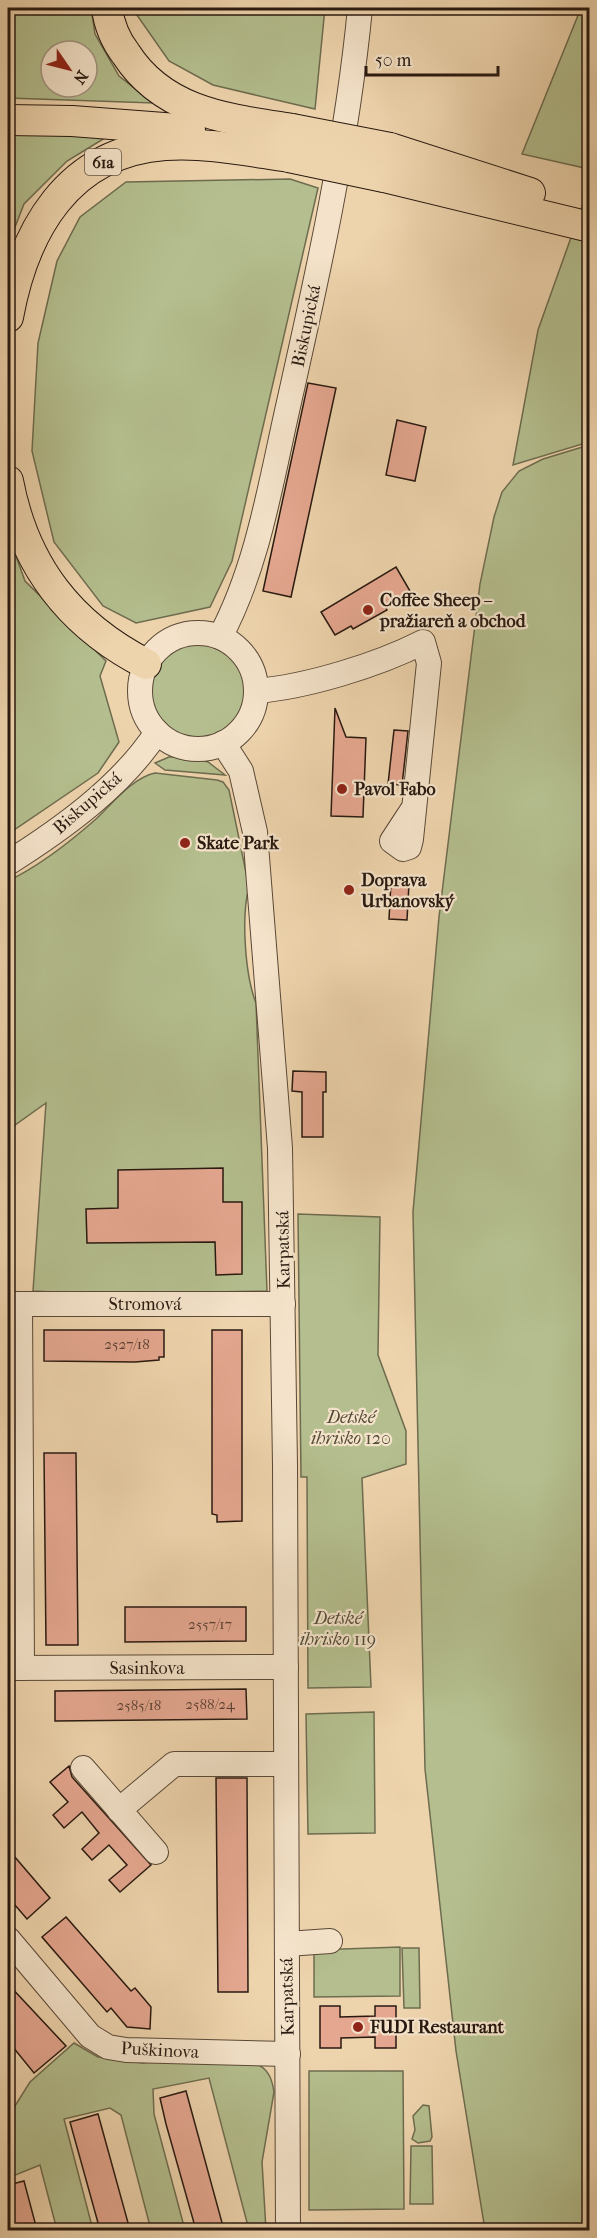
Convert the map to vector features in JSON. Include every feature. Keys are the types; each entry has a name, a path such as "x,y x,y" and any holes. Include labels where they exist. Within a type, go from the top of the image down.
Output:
{"main road":[{"name":"61a","path":"107,8 117,42 134,67 157,90 176,101 290,143"},
{"name":"61a","path":"8,120 146,126 290,143 387,162 507,194 590,212"},
{"name":"61a","path":"8,317 26,251 44,214 70,186 108,160 141,149 194,145 290,143"},
{"name":"61a","path":"507,194 590,227"},
{"path":"8,481 18,523 33,556 51,586 70,610 102,638 146,664"}],"street":[{"name":"Biskupická","path":"220,637 236,607 257,540 307,322 342,144 360,8"},
{"path":"199,633 220,637 239,650 251,669 256,691 252,712 245,724 223,743 204,749 183,747 157,732 150,724 141,704 140,683 146,664 161,646 179,636 199,633"},
{"path":"256,691 286,689 401,653 423,642 429,663 412,809"},
{"name":"Biskupická","path":"8,863 36,846 91,801 141,756 157,732"},
{"name":"Karpatská","path":"223,743 241,771 255,832 280,1148 286,1667 288,2230"},
{"path":"14,1304 21,1455 21,1522 15,1668"},
{"name":"Stromová","path":"14,1304 283,1304"},
{"name":"Sasinkova","path":"15,1668 286,1667"},
{"path":"119,1810 174,1764 286,1764"},
{"path":"83,1768 156,1852"},
{"name":"Puškinova","path":"8,1939 90,2036 108,2047 126,2050 288,2054"},
{"path":"287,1944 330,1941"}],"green space":[{"path":"8,8 91,8 98,39 39,39 39,99 99,99 99,41 119,76 153,103 8,98"},
{"path":"132,8 325,8 315,109 213,85 169,61"},
{"path":"581,8 589,8 589,169 522,154"},
{"path":"113,133 67,161 24,204 8,245 8,135"},
{"path":"290,179 318,188 232,561 210,607 136,623 103,606 54,542 32,451 38,343 57,261 80,217 126,182"},
{"path":"589,187 589,442 513,465 538,330"},
{"path":"589,445 589,2230 485,2230 456,2051 425,1769 413,1212 439,917 480,584 494,517 502,492 519,471 543,459"},
{"path":"8,534 25,581 106,661 100,676 119,742 98,773 8,834"},
{"path":"198,644 216,648 231,658 241,673 245,691 241,709 231,724 216,734 198,738 180,734 165,724 155,709 151,691 155,673 165,658 180,648"},
{"path":"189,756 208,762 225,775 165,770 155,763 169,757"},
{"path":"155,773 217,780 223,782 229,790 249,887 245,913 245,945 249,977 256,1003 267,1291 93,1294 33,1291 46,1103 8,1130 8,881 54,853 96,819 130,786"},
{"name":"Detské ihrisko 120","path":"298,1214 380,1217 378,1355 406,1431 406,1464 362,1478 371,1687 308,1688 307,1477 301,1477"},
{"path":"374,1712 375,1833 308,1834 306,1714"},
{"path":"400,1947 400,1996 314,1997 314,1950"},
{"path":"402,1948 419,1948 420,2008 404,2008"},
{"path":"74,2043 98,2057 143,2063 176,2058 254,2063 266,2071 274,2092 262,2162 266,2230 249,2230 209,2078 153,2089 154,2114 185,2230 151,2230 121,2115 110,2108 64,2119 93,2230 57,2230 40,2165 8,2178 8,2117 30,2082"},
{"path":"309,2071 403,2071 404,2209 309,2210"},
{"path":"423,2105 429,2106 432,2137 430,2141 418,2143 412,2139 415,2130 413,2116"},
{"path":"411,2146 432,2146 433,2204 410,2204"}],"building":[{"path":"308,383 336,388 291,597 263,591"},
{"path":"397,420 426,427 415,481 386,475"},
{"path":"396,567 410,591 385,606 387,610 353,629 351,626 335,635 321,612"},
{"path":"335,708 346,737 366,738 363,817 331,816"},
{"path":"394,730 408,731 402,785 388,784"},
{"path":"391,882 409,883 407,920 389,919"},
{"path":"293,1071 326,1072 326,1092 323,1092 323,1137 302,1137 302,1092 292,1091"},
{"path":"223,1168 223,1202 242,1202 242,1274 216,1275 215,1242 87,1243 86,1209 118,1208 118,1170"},
{"path":"44,1330 164,1330 164,1357 159,1357 159,1360 135,1362 44,1361"},
{"path":"212,1330 242,1330 242,1521 217,1522 217,1515 212,1514"},
{"path":"44,1453 76,1453 78,1645 46,1645"},
{"path":"125,1607 246,1607 246,1641 125,1642"},
{"path":"246,1689 247,1719 55,1721 55,1691"},
{"path":"69,1766 72,1777 151,1865 120,1892 109,1880 127,1865 109,1845 92,1860 82,1849 99,1833 82,1812 64,1828 53,1815 68,1802 50,1782"},
{"path":"216,1778 247,1778 248,1992 218,1992"},
{"path":"8,1849 50,1898 27,1919 8,1897"},
{"path":"66,1917 131,1991 135,1988 151,2007 150,2029 127,2027 111,2008 107,2012 42,1937"},
{"path":"8,1984 66,2046 34,2073 8,2041"},
{"name":"FUDI Restaurant","path":"320,2006 340,2006 340,2017 375,2016 375,2006 396,2006 396,2048 375,2048 375,2037 341,2038 341,2048 320,2048"},
{"path":"186,2091 224,2230 196,2230 166,2124 160,2098"},
{"path":"98,2114 130,2230 100,2230 70,2122"},
{"path":"24,2181 37,2230 8,2230 8,2185"}],"place":[{"name":"Coffee Sheep – pražiareň a obchod","path":"368,610"},
{"name":"Pavol Fabo","path":"342,789"},
{"name":"Skate Park","path":"185,843"},
{"name":"Doprava Urbanovský","path":"349,890"},
{"name":"FUDI Restaurant","path":"358,2027"}],"park label":[{"name":"Detské ihrisko 119","path":"338,1628"}]}
